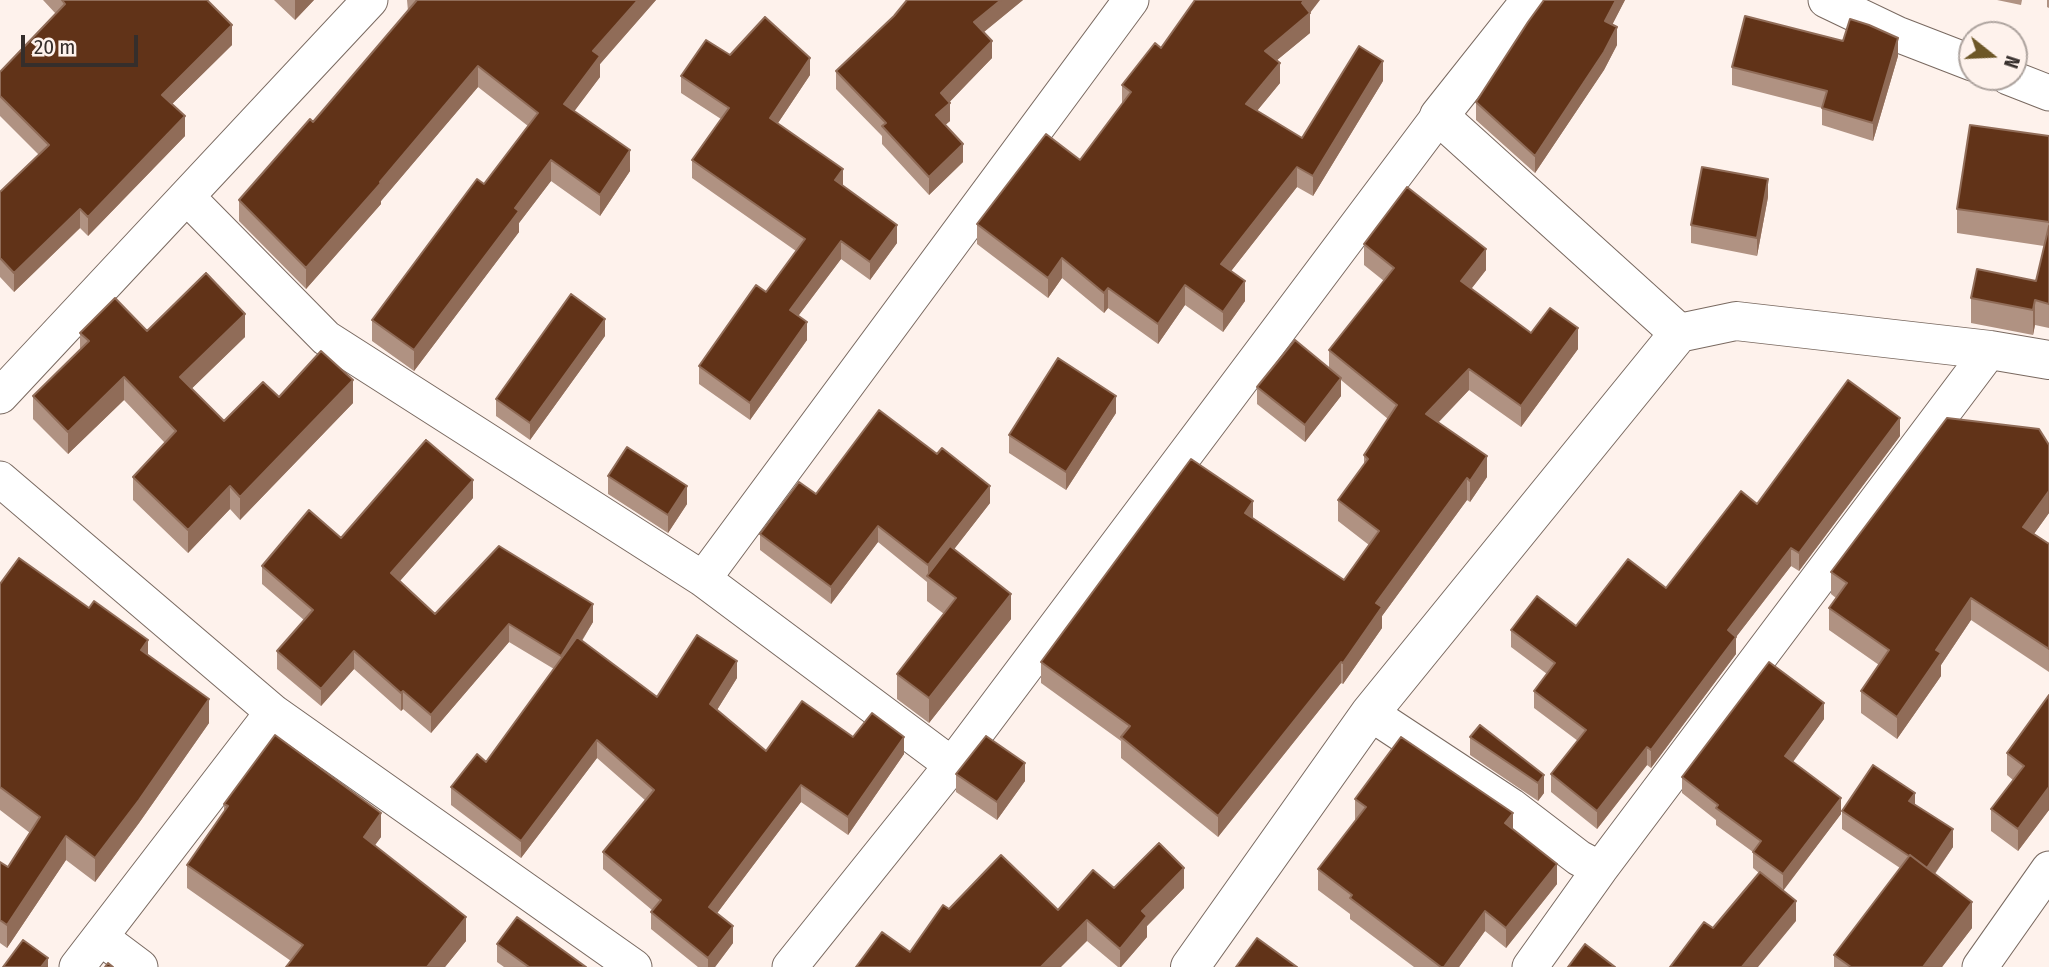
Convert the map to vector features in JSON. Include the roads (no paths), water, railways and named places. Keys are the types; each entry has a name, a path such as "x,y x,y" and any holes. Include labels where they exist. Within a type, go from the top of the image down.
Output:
{"main road":[{"path":"1531,0 1439,116 1679,333"},
{"path":"1190,967 1370,713 1679,333 1736,321 1990,350 2049,360"}],"street":[{"path":"0,396 370,0"},
{"path":"703,579 1131,0"},
{"path":"1826,0 1897,34 1958,58"},
{"path":"2028,85 2049,93"},
{"path":"790,967 952,765 1439,116"},
{"path":"187,197 326,338 703,579 952,765"},
{"path":"1530,967 1600,869 1990,350"},
{"path":"0,479 273,712 634,967"},
{"path":"77,967 273,712"},
{"path":"1370,713 1511,806 1579,858 1600,869"},
{"path":"1980,967 2049,869"},
{"path":"100,937 140,967"}]}
